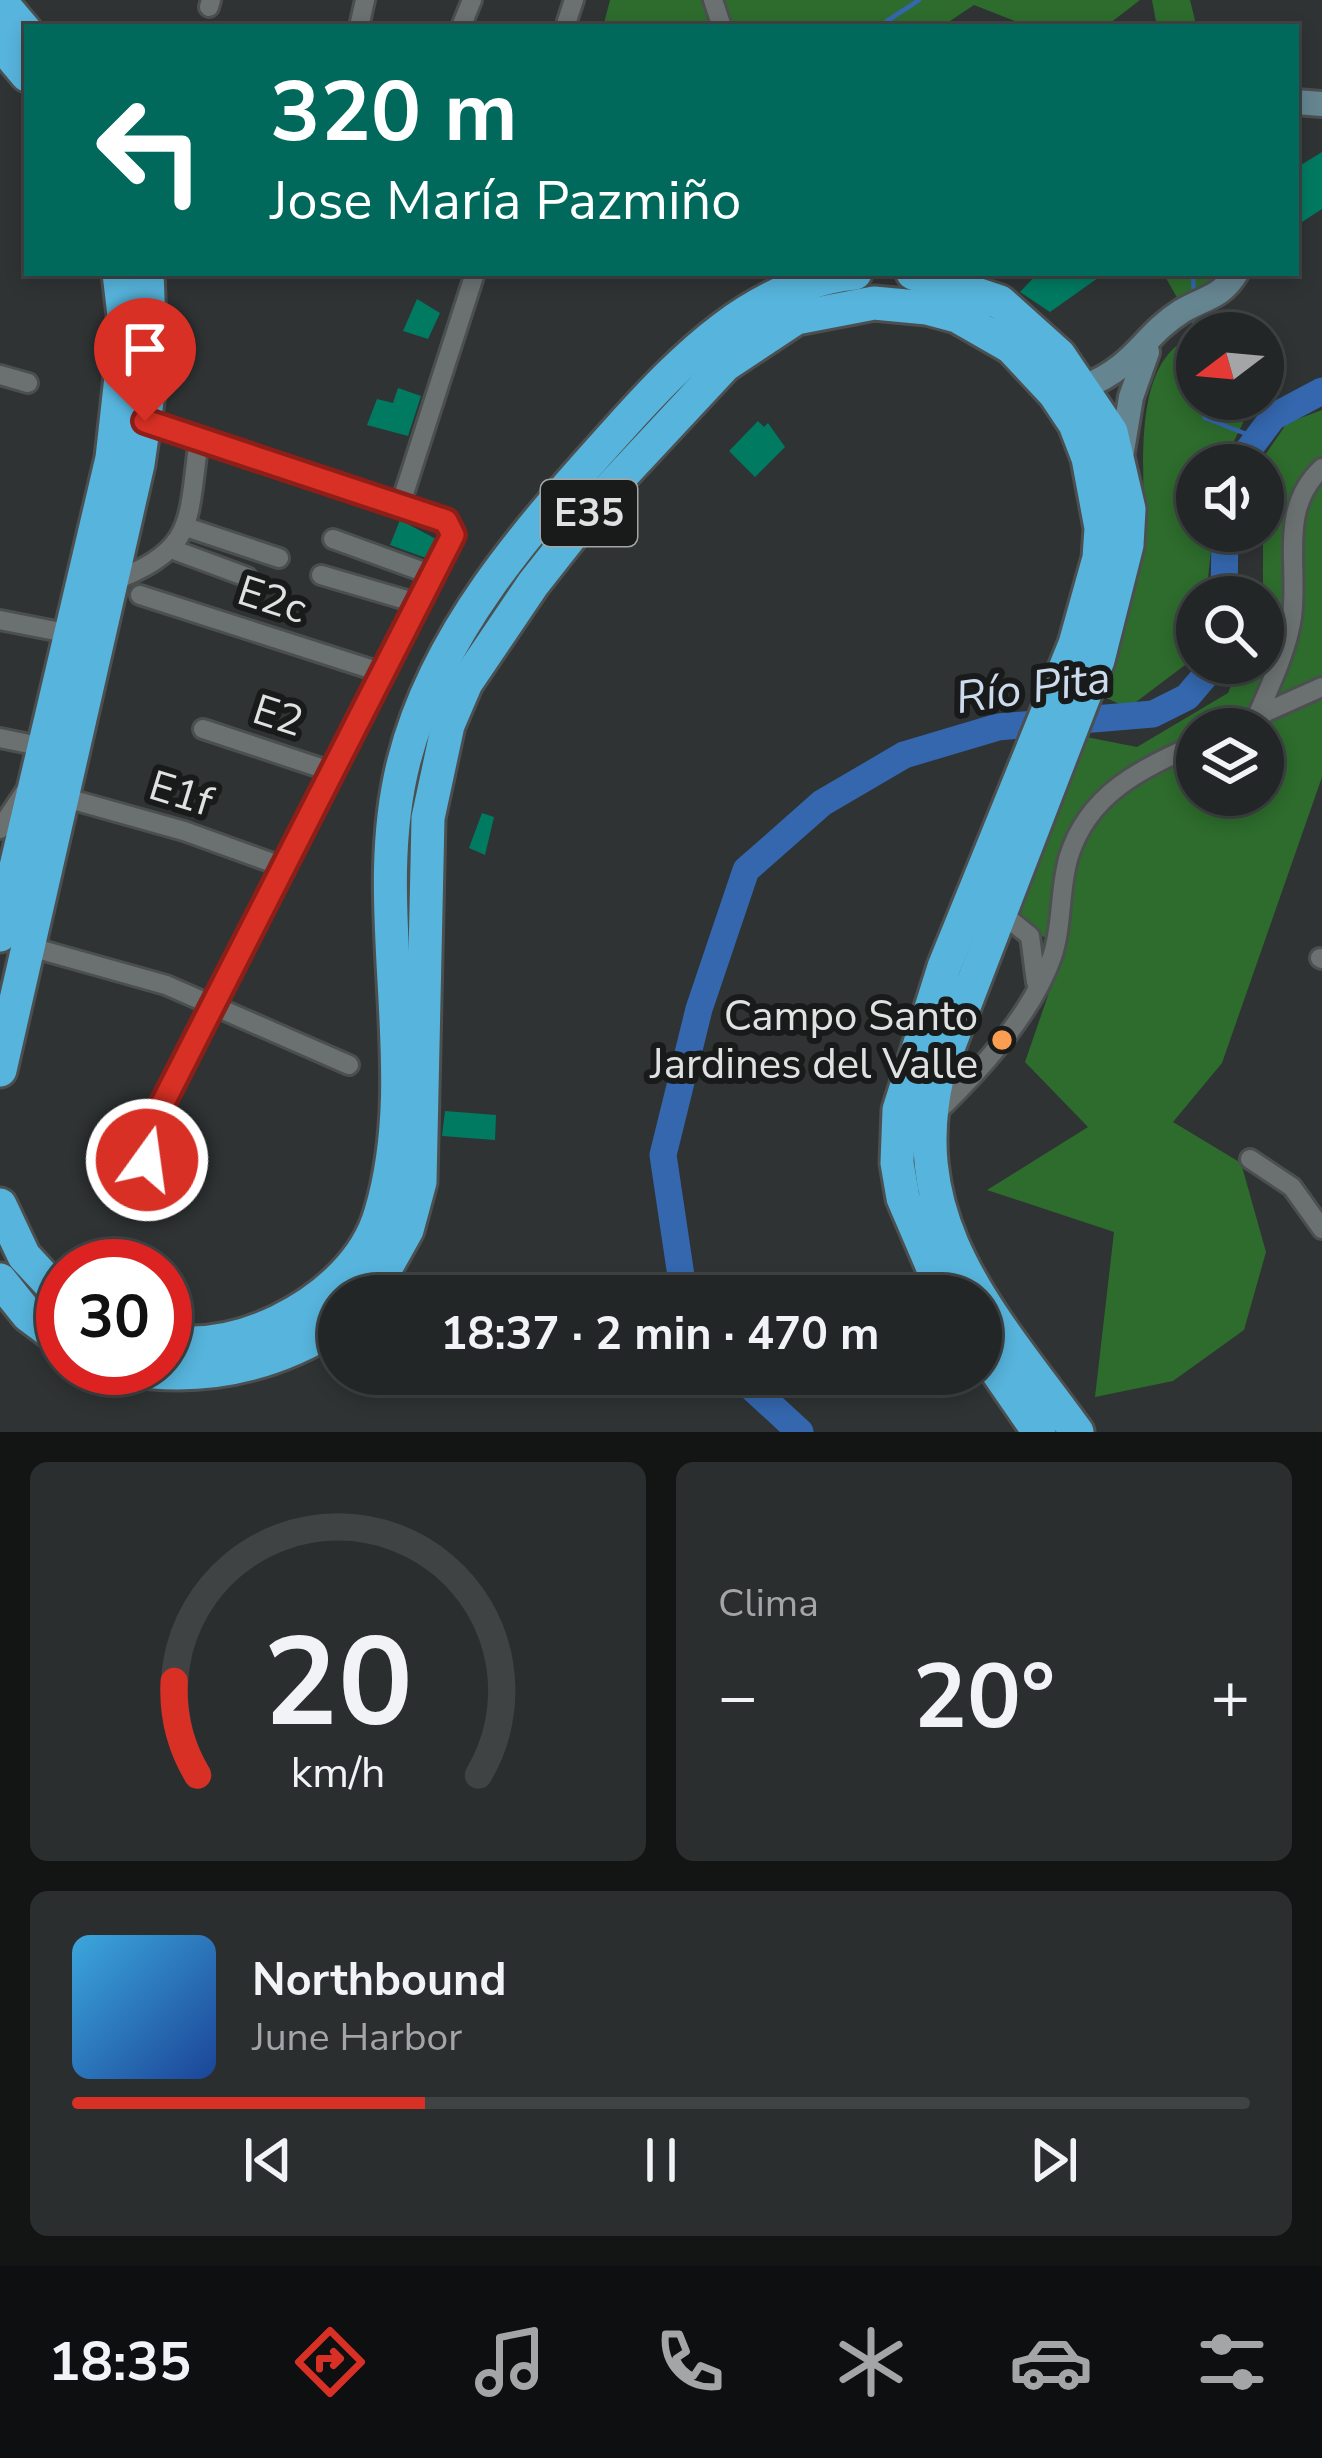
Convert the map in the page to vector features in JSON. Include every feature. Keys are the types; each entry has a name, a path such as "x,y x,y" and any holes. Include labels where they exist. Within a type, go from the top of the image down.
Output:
{"highway":[{"path":"0,1 24,29"},
{"path":"0,44 24,72"},
{"path":"0,1070 13,941 71,634 121,408 126,332 119,276"},
{"path":"47,772 124,589 152,373 147,276"},
{"name":"E35","path":"192,1341 225,1340 315,1303 355,1262 381,1216 393,1153 392,826 404,760 427,692 453,640 561,495 696,350 745,310 794,286 841,276"},
{"name":"E35","path":"922,276 1000,302 1059,355 1084,387 1121,460 1128,488 1127,545 1047,757 1000,912 938,1075 928,1120 929,1181 958,1261 1077,1432"},
{"name":"E35","path":"382,1275 407,1230 420,1182 424,868 428,818 448,725 466,683 532,584 690,397 759,340 796,318 856,305 927,308 957,316 1011,346 1075,424 1099,494 1100,558 1087,652"},
{"name":"E35","path":"936,1275 903,1198 899,1110 944,967 1047,757"},
{"path":"0,1204 24,1256 36,1269"},
{"path":"0,1280 36,1321"},
{"path":"192,1373 250,1366 280,1357 318,1336"},
{"path":"1002,1378 1040,1432"}],"street":[{"path":"567,21 574,0"},
{"path":"400,506 474,276"},
{"path":"1084,387 1117,372 1180,312 1216,296 1233,276"},
{"path":"1121,460 1124,425 1150,344"},
{"path":"0,375 28,383"},
{"path":"145,421 446,521 453,542 209,1004 145,1138 147,1160"},
{"path":"124,589 173,550 186,527 199,440"},
{"path":"1260,708 1292,619 1295,512 1304,485 1322,468"},
{"path":"186,527 279,558"},
{"path":"333,539 435,575"},
{"path":"173,550 247,577"},
{"path":"321,575 419,604"},
{"name":"E2c","path":"124,589 382,673"},
{"path":"0,620 71,634"},
{"path":"1272,708 1322,687"},
{"name":"E2","path":"203,729 330,771"},
{"name":"E1f","path":"0,738 47,772 184,831 281,866"},
{"path":"928,1120 970,1080 1052,958 1069,857 1086,820 1110,790 1176,755"},
{"path":"0,829 47,772"},
{"path":"1000,912 1030,936 1036,987"},
{"path":"1030,936 1058,931"},
{"path":"13,941 166,985 349,1065"},
{"path":"1250,1159 1292,1187 1322,1229"}],"green space":[{"path":"610,0 1140,0 1109,24 1022,24 974,5 946,24 604,24"},
{"path":"1152,0 1190,0 1195,20 1192,24 1156,24"},
{"path":"1165,276 1214,276 1208,299 1179,301"},
{"path":"1176,349 1176,420 1243,423 1232,444 1176,444 1176,552 1211,552 1208,576 1176,576 1176,672 1128,708 1100,695 1141,560 1145,422 1151,388 1164,360"},
{"path":"1322,410 1322,777 1222,1063 1173,1122 1241,1163 1266,1252 1244,1330 1173,1381 1095,1397 1114,1232 987,1190 1088,1127 1025,1062 1065,946 1005,920 1081,736 1137,747 1176,724 1176,816 1284,816 1284,708 1203,708 1228,693 1232,684 1284,684 1284,576 1263,576 1263,552 1284,552 1284,444 1273,444 1287,423"}],"building":[{"path":"1322,152 1322,209 1299,224 1299,166"},
{"path":"1035,276 1101,276 1050,312 1020,292"},
{"path":"417,299 440,313 428,339 403,331"},
{"path":"398,388 421,396 408,436 367,425 377,399 393,403"},
{"path":"758,421 764,427 768,423 785,447 755,477 729,451"},
{"path":"400,520 436,539 426,558 390,545"},
{"path":"482,813 494,817 485,855 469,848"},
{"path":"445,1111 496,1115 495,1140 442,1136"}],"waterway":[{"path":"887,24 919,0"},
{"path":"1193,276 1194,297"},
{"name":"Río Pita","path":"1253,444 1273,417 1322,391"},
{"path":"1210,420 1249,435"},
{"name":"Río Pita","path":"1224,576 1225,552"},
{"name":"Río Pita","path":"681,1275 663,1155 699,1009 746,870 822,803 904,755 998,727 1153,714 1187,697 1198,684"},
{"name":"Río Pita","path":"760,1395 800,1432"}],"place":[{"name":"Campo Santo Jardines del Valle","path":"1002,1040"}],"route":[{"path":"145,421 446,521 453,535 209,1004 145,1138 147,1160"}]}
